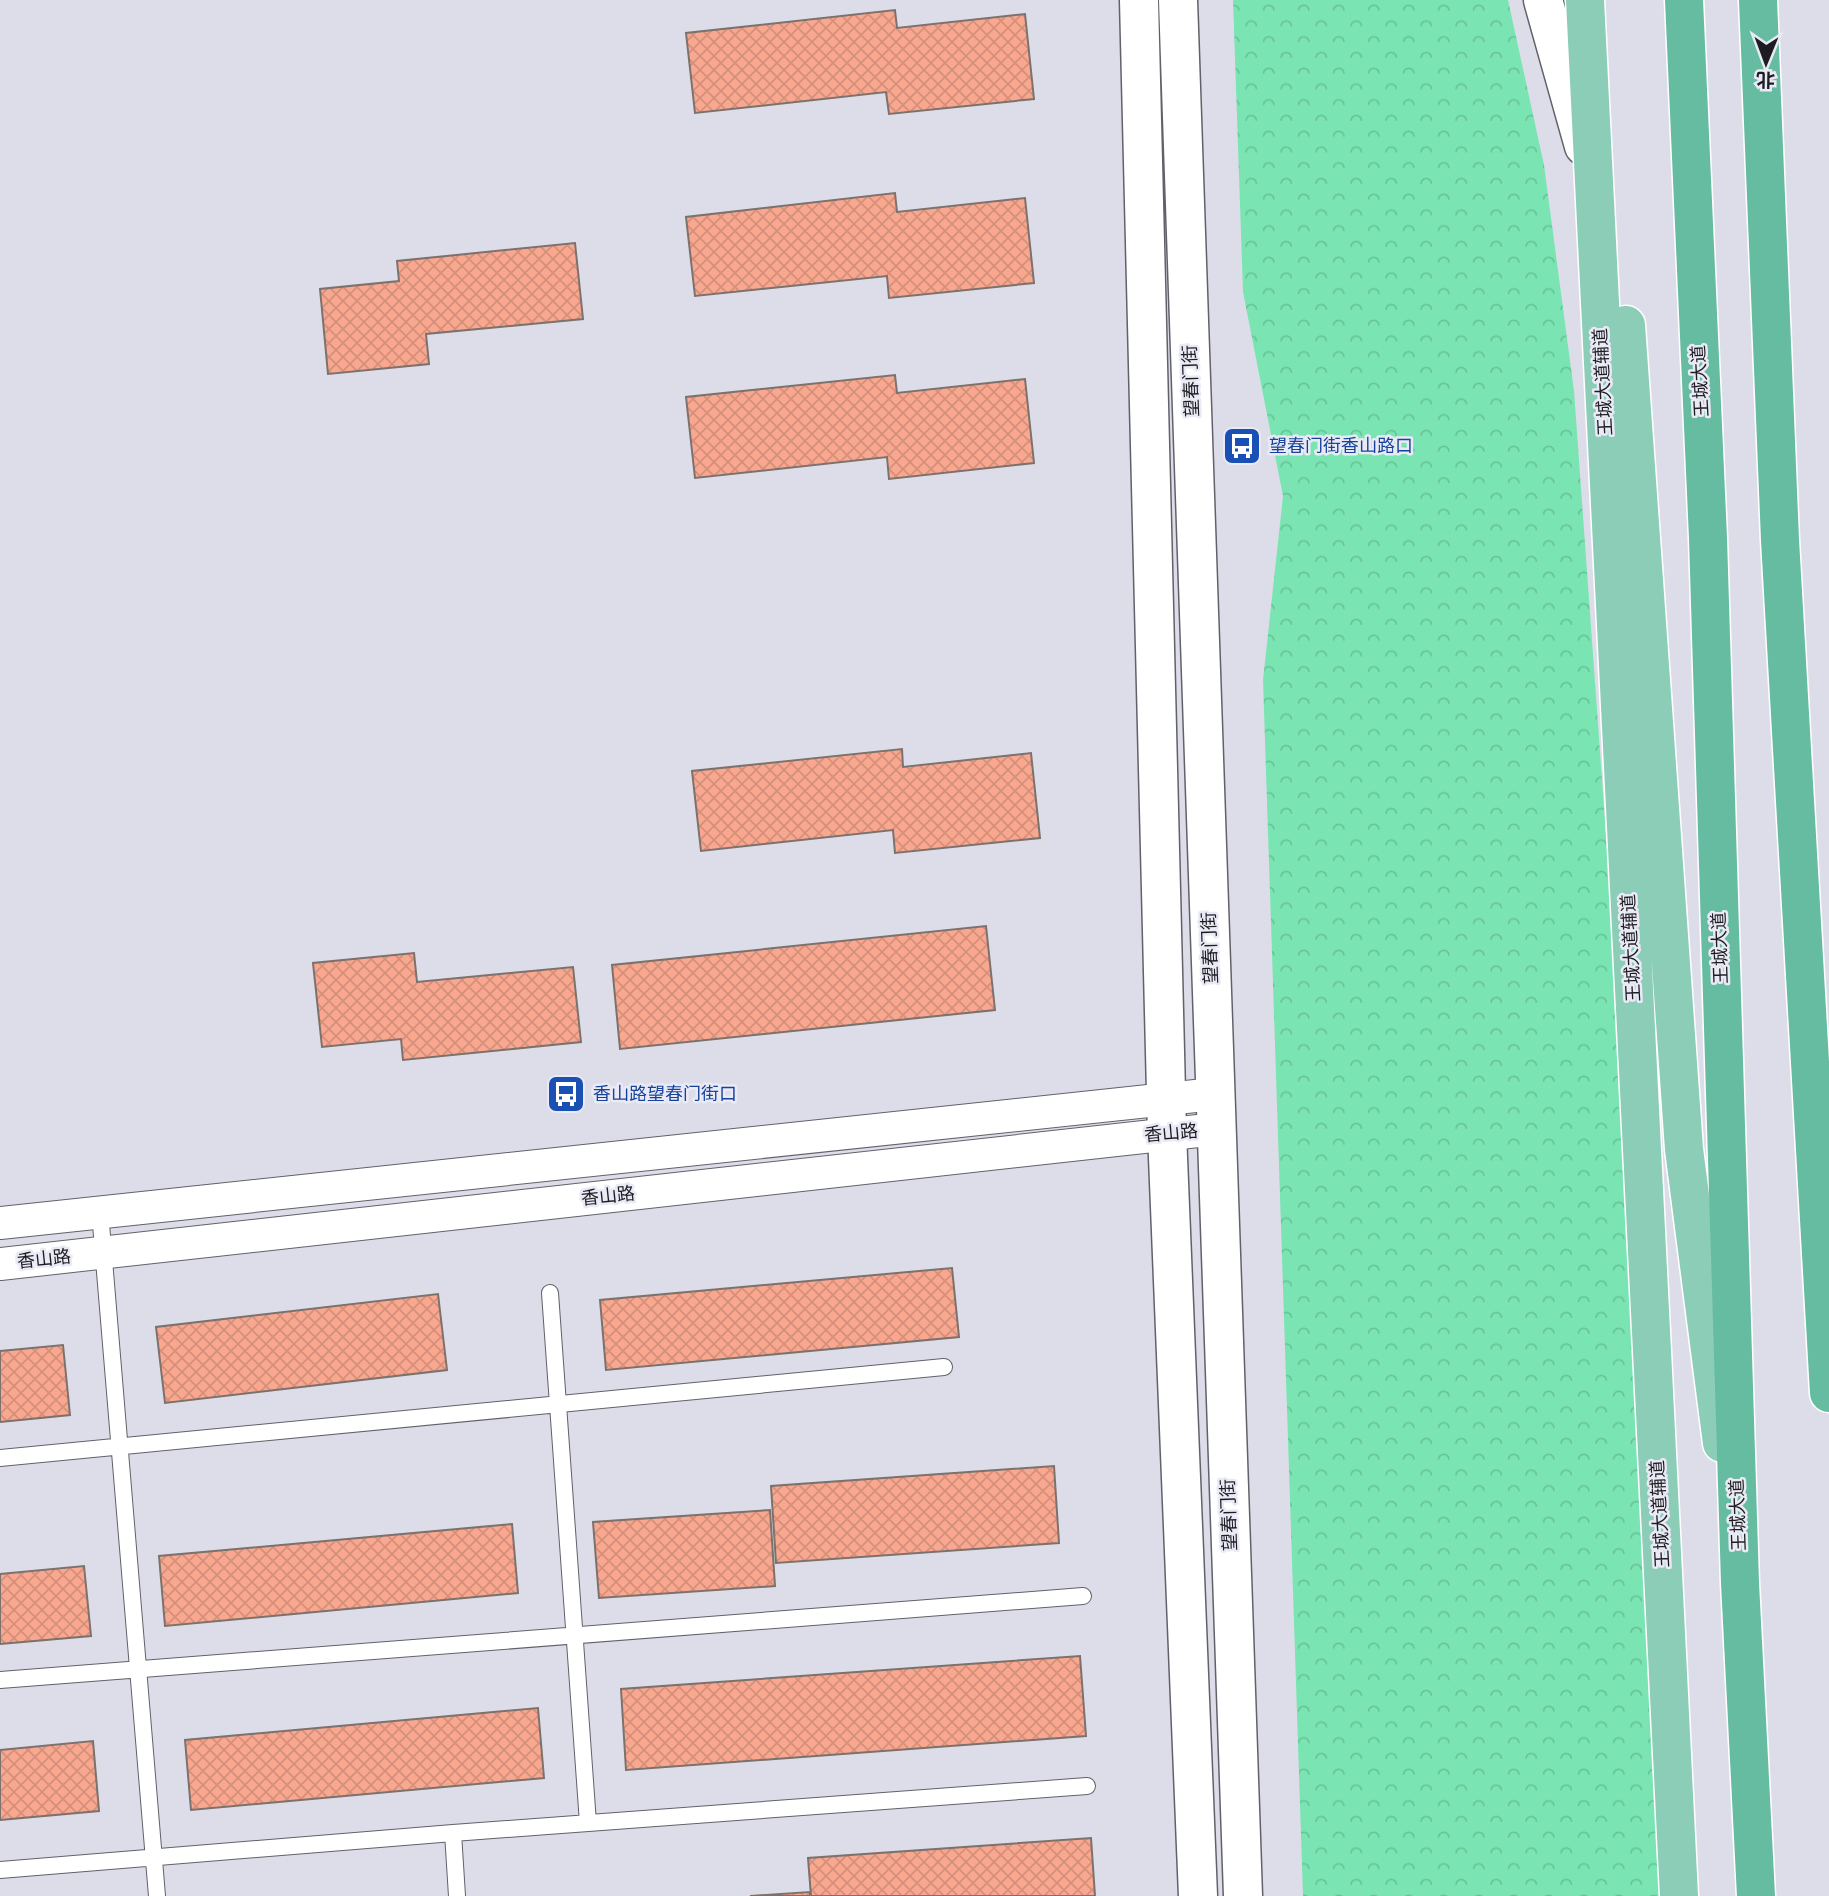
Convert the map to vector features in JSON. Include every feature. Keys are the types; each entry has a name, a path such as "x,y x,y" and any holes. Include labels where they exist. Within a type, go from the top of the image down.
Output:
{"highway":[{"name":"王城大道","path":"1684,0 1708,552 1740,1584 1756,1896"},
{"path":"1758,0 1780,540 1829,1392"}],"main road":[{"name":"王城大道辅道","path":"1586,0 1679,1896"},
{"path":"1586,0 1592,17 1624,291 1684,1149 1740,1584"},
{"path":"1667,0 1692,204"}],"street":[{"path":"1139,0 1167,1115 1198,1896"},
{"name":"望春门街","path":"1178,0 1243,1896"},
{"path":"1543,0 1595,183"},
{"name":"香山路","path":"0,1223 1215,1112"},
{"name":"香山路","path":"0,1264 1167,1115"}],"lane":[{"path":"100,1212 157,1896"},
{"path":"550,1293 588,1823"},
{"path":"0,1458 944,1367"},
{"path":"0,1680 1083,1595"},
{"path":"0,1870 1087,1786"},
{"path":"453,1833 457,1896"}],"green space":[{"path":"1233,0 1508,0 1544,165 1574,391 1620,1029 1660,1896 1303,1896 1263,680 1283,496 1243,292"}],"building":[{"path":"895,10 897,28 1025,14 1034,99 889,114 886,92 695,113 686,33"},
{"path":"895,193 897,212 1025,198 1034,283 889,298 887,276 695,296 686,217"},
{"path":"575,243 583,319 426,334 429,364 328,374 320,289 399,281 397,261"},
{"path":"895,375 897,393 1025,379 1034,463 889,479 887,457 695,478 686,397"},
{"path":"902,749 903,767 1031,753 1040,838 895,853 893,830 701,851 692,771"},
{"path":"986,926 995,1010 620,1049 612,965"},
{"path":"414,953 417,982 573,967 581,1042 403,1060 401,1039 322,1047 313,963"},
{"path":"952,1268 959,1337 606,1370 600,1300"},
{"path":"438,1294 447,1370 165,1403 156,1327"},
{"path":"63,1345 70,1415 0,1422 0,1351"},
{"path":"1054,1466 1059,1543 776,1563 771,1486"},
{"path":"770,1510 775,1586 599,1598 593,1522"},
{"path":"512,1524 518,1593 165,1626 159,1556"},
{"path":"84,1566 91,1636 0,1644 0,1574"},
{"path":"1080,1656 1086,1736 626,1770 621,1689"},
{"path":"538,1708 544,1778 191,1810 185,1740"},
{"path":"93,1741 99,1811 0,1820 0,1750"},
{"path":"1091,1838 1095,1896 811,1896 808,1858"},
{"path":"810,1892 810,1896 750,1896"}],"place":[{"name":"望春门街香山路口","path":"1242,446"},
{"name":"香山路望春门街口","path":"566,1094"}]}
